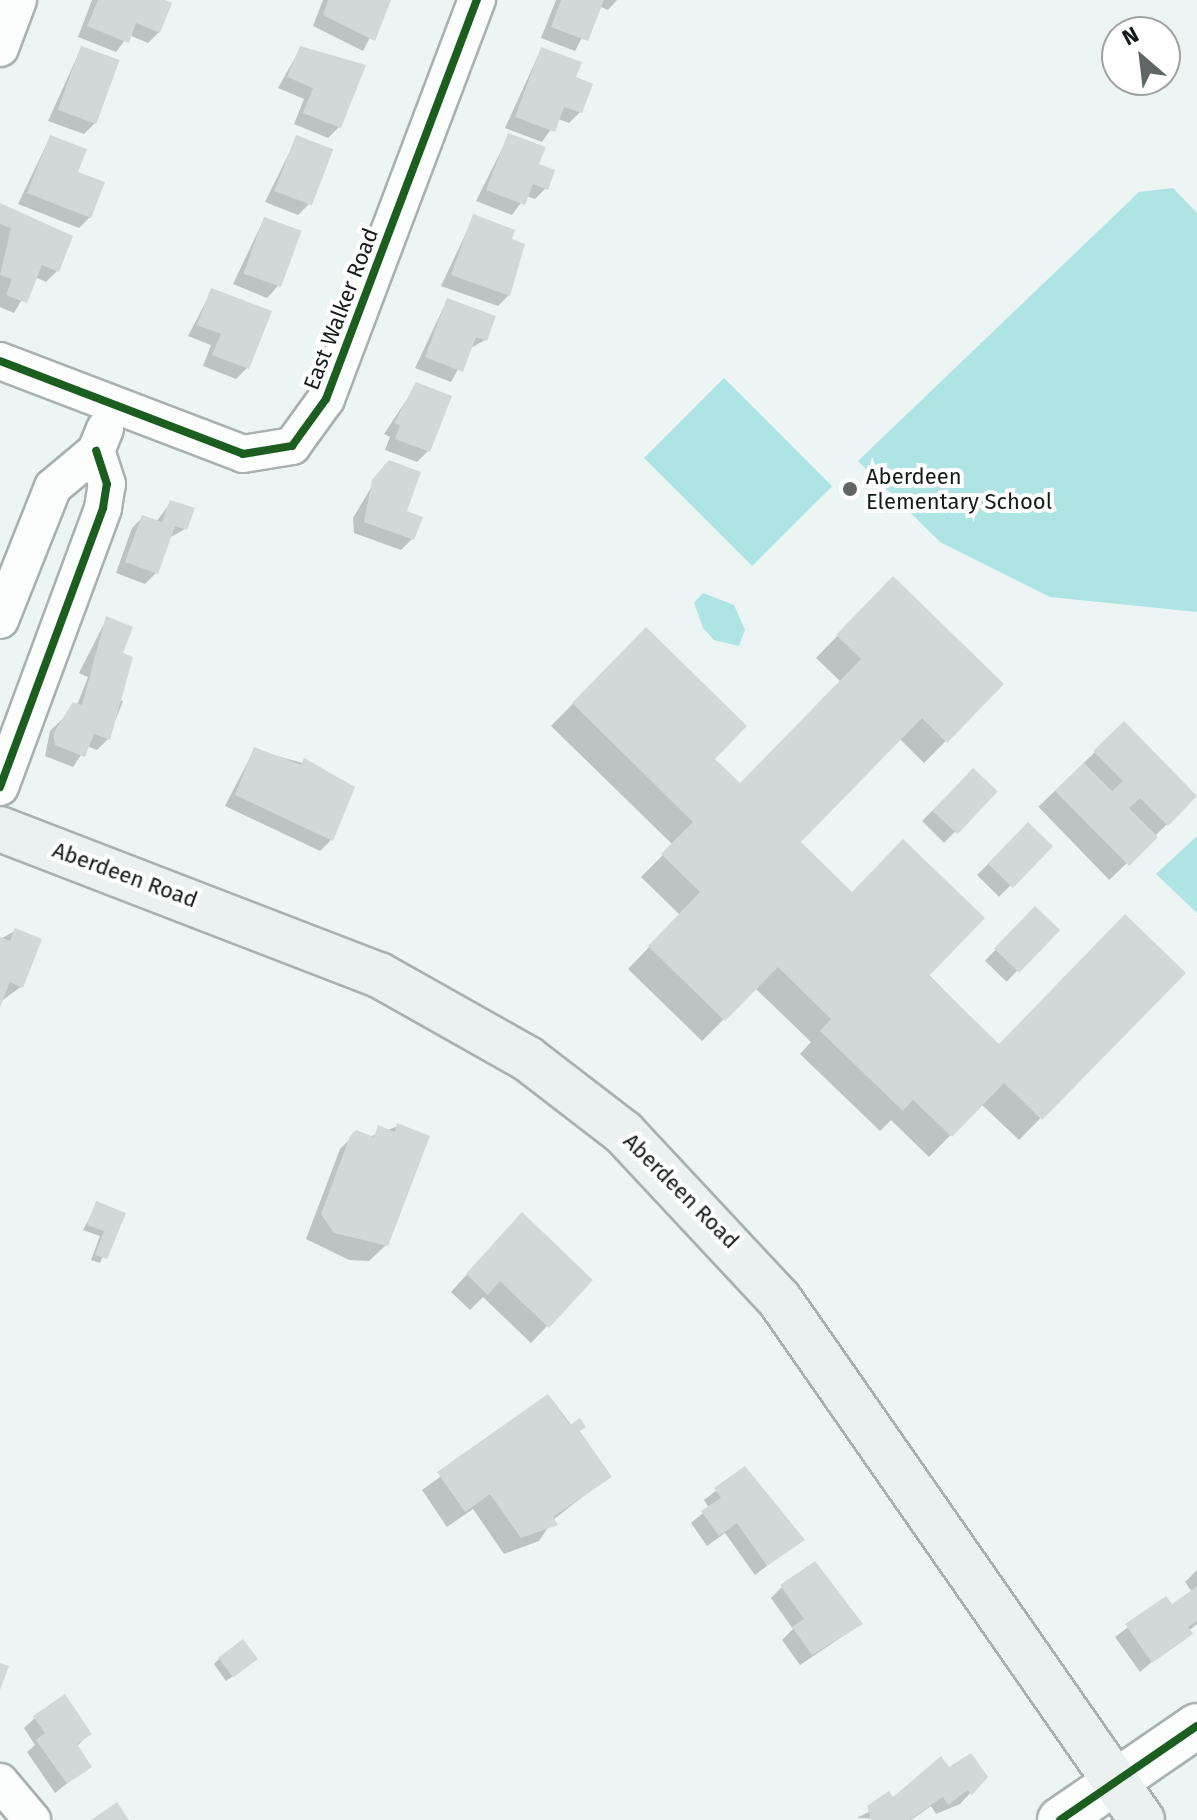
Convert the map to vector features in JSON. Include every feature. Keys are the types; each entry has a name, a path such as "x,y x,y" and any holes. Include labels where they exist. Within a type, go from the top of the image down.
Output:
{"main road":[{"name":"Aberdeen Road","path":"0,829 379,975 528,1059 624,1133 779,1299 1142,1820"}],"street":[{"path":"0,48 18,0"},
{"name":"East Walker Road","path":"0,361 243,454 280,452 303,436 326,399 477,0"},
{"path":"0,620 53,487 96,451 114,405"},
{"path":"0,787 103,508 107,484 96,451"},
{"path":"1060,1820 1197,1726"},
{"path":"0,1782 32,1820"}],"shaded area":[{"path":"1173,188 1197,213 1197,612 1050,597 940,542 858,461 1139,192"},
{"path":"724,378 832,486 752,566 644,458"},
{"path":"703,593 734,605 745,630 739,646 714,640 703,628 694,603"},
{"path":"1197,836 1197,913 1156,874"}],"building":[{"path":"98,0 165,0 172,3 160,33 136,23 129,43 87,26"},
{"path":"328,0 391,0 375,41 323,15"},
{"path":"561,0 604,0 588,41 551,27"},
{"path":"81,46 120,60 96,124 58,110"},
{"path":"300,46 366,65 341,128 303,113 313,88 287,77"},
{"path":"541,47 582,62 576,77 593,84 582,113 564,107 555,132 515,117"},
{"path":"508,133 546,147 539,164 555,170 548,190 533,184 525,205 486,190"},
{"path":"50,135 87,149 78,172 105,182 91,218 27,193"},
{"path":"296,135 333,149 312,205 274,191"},
{"path":"0,203 73,236 59,272 42,265 27,303 6,295 12,279 0,275 11,228 0,224"},
{"path":"473,214 515,230 512,239 525,244 510,296 451,275"},
{"path":"264,217 302,231 281,287 243,273"},
{"path":"211,288 272,311 249,369 212,355 221,334 197,325"},
{"path":"447,298 496,316 487,341 476,337 463,372 425,357"},
{"path":"416,382 452,396 430,452 395,439 400,425 394,423"},
{"path":"389,460 421,472 407,511 423,517 414,540 364,522 372,480"},
{"path":"170,500 195,508 187,530 175,526 158,574 125,562 142,515 162,522"},
{"name":"Aberdeen Elementary School","path":"893,576 1004,684 947,743 922,718 801,842 852,892 903,839 985,918 929,976 999,1044 1125,914 1186,973 1042,1120 1004,1083 952,1137 913,1100 903,1111 820,1031 831,1019 778,967 725,1021 648,946 700,892 661,854 693,822 572,703 646,627 747,726 715,759 740,783 861,659 836,635"},
{"path":"106,616 133,627 123,653 133,657 110,740 94,734 85,757 55,745 53,734 73,702 82,705"},
{"path":"1124,721 1197,796 1168,826 1140,798 1129,808 1158,837 1129,866 1055,791 1084,763 1112,791 1123,781 1093,751"},
{"path":"254,747 301,765 304,758 355,787 333,841 235,795"},
{"path":"973,768 998,791 958,834 933,811"},
{"path":"1028,822 1053,846 1013,888 988,864"},
{"path":"1035,906 1060,930 1019,973 994,948"},
{"path":"15,928 42,939 23,988 10,982 0,1007 0,937 10,941"},
{"path":"397,1123 430,1136 388,1246 334,1233 321,1214 350,1136 356,1130 374,1137 378,1125 395,1132"},
{"path":"96,1201 126,1213 107,1259 95,1255 104,1231 87,1225"},
{"path":"522,1212 593,1280 549,1328 500,1281 488,1295 466,1274"},
{"path":"548,1394 570,1425 580,1418 586,1427 580,1431 612,1477 553,1517 558,1525 521,1538 490,1494 465,1512 437,1472"},
{"path":"745,1466 805,1540 767,1566 737,1523 719,1536 701,1511 721,1498 714,1488"},
{"path":"815,1561 863,1624 812,1655 792,1627 804,1619 780,1585"},
{"path":"1197,1586 1197,1621 1188,1627 1193,1634 1152,1663 1125,1624 1166,1596 1172,1604"},
{"path":"243,1639 258,1659 233,1678 218,1658"},
{"path":"0,1663 9,1666 0,1690"},
{"path":"65,1694 92,1734 77,1744 92,1767 67,1784 36,1740 45,1733 33,1716"},
{"path":"971,1753 988,1777 972,1795 968,1790 948,1805 943,1797 909,1820 871,1820 867,1806 889,1791 893,1797 941,1756 949,1767"},
{"path":"117,1802 129,1820 91,1820"}],"cycle path":[{"path":"0,361 243,454 292,446 326,399 477,0"},
{"path":"0,787 103,508 107,484 96,451"},
{"path":"1060,1820 1197,1726"}],"place":[{"name":"Aberdeen Elementary School","path":"850,489"}]}
